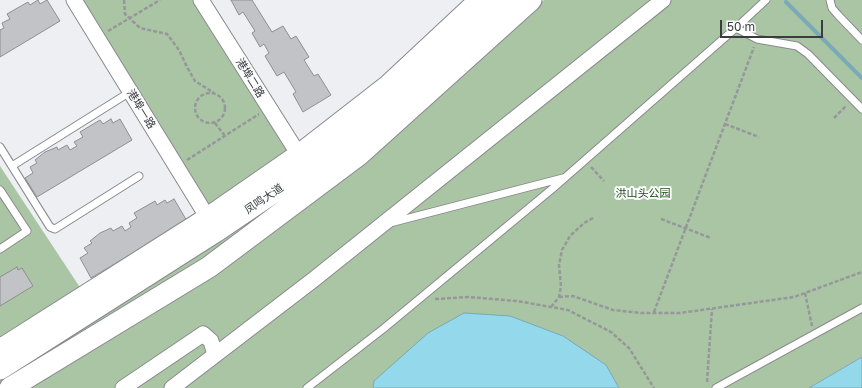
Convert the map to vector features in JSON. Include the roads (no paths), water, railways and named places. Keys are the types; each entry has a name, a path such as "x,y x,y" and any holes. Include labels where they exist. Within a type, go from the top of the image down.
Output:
{"main road":[{"name":"凤鸣大道","path":"0,350 208,218 299,155 389,85 480,0"},
{"name":"凤鸣大道","path":"0,369 216,232 308,169 399,99 506,0"},
{"path":"10,388 215,263 360,154 531,0"}],"street":[{"name":"港埠一路","path":"74,0 208,218"},
{"name":"港埠二路","path":"201,0 299,155"},
{"path":"172,388 313,280 663,0"},
{"path":"123,388 203,334 211,340 215,355"}],"lane":[{"path":"307,388 419,300 566,177 766,0"},
{"path":"830,0 832,8 862,40"},
{"path":"736,28 757,39 797,46 808,54 862,109"},
{"path":"12,166 130,92"},
{"path":"0,147 50,227 55,229 138,176"},
{"path":"382,225 566,177"},
{"path":"0,190 27,231 0,249"},
{"path":"716,388 862,308"}],"water":[{"path":"464,313 510,316 563,336 606,365 619,388 373,388 374,381 428,333"},
{"path":"862,357 862,388 809,388"}],"waterway":[{"path":"786,2 862,78"}],"park label":[{"name":"洪山头公园","path":"643,194"}]}
